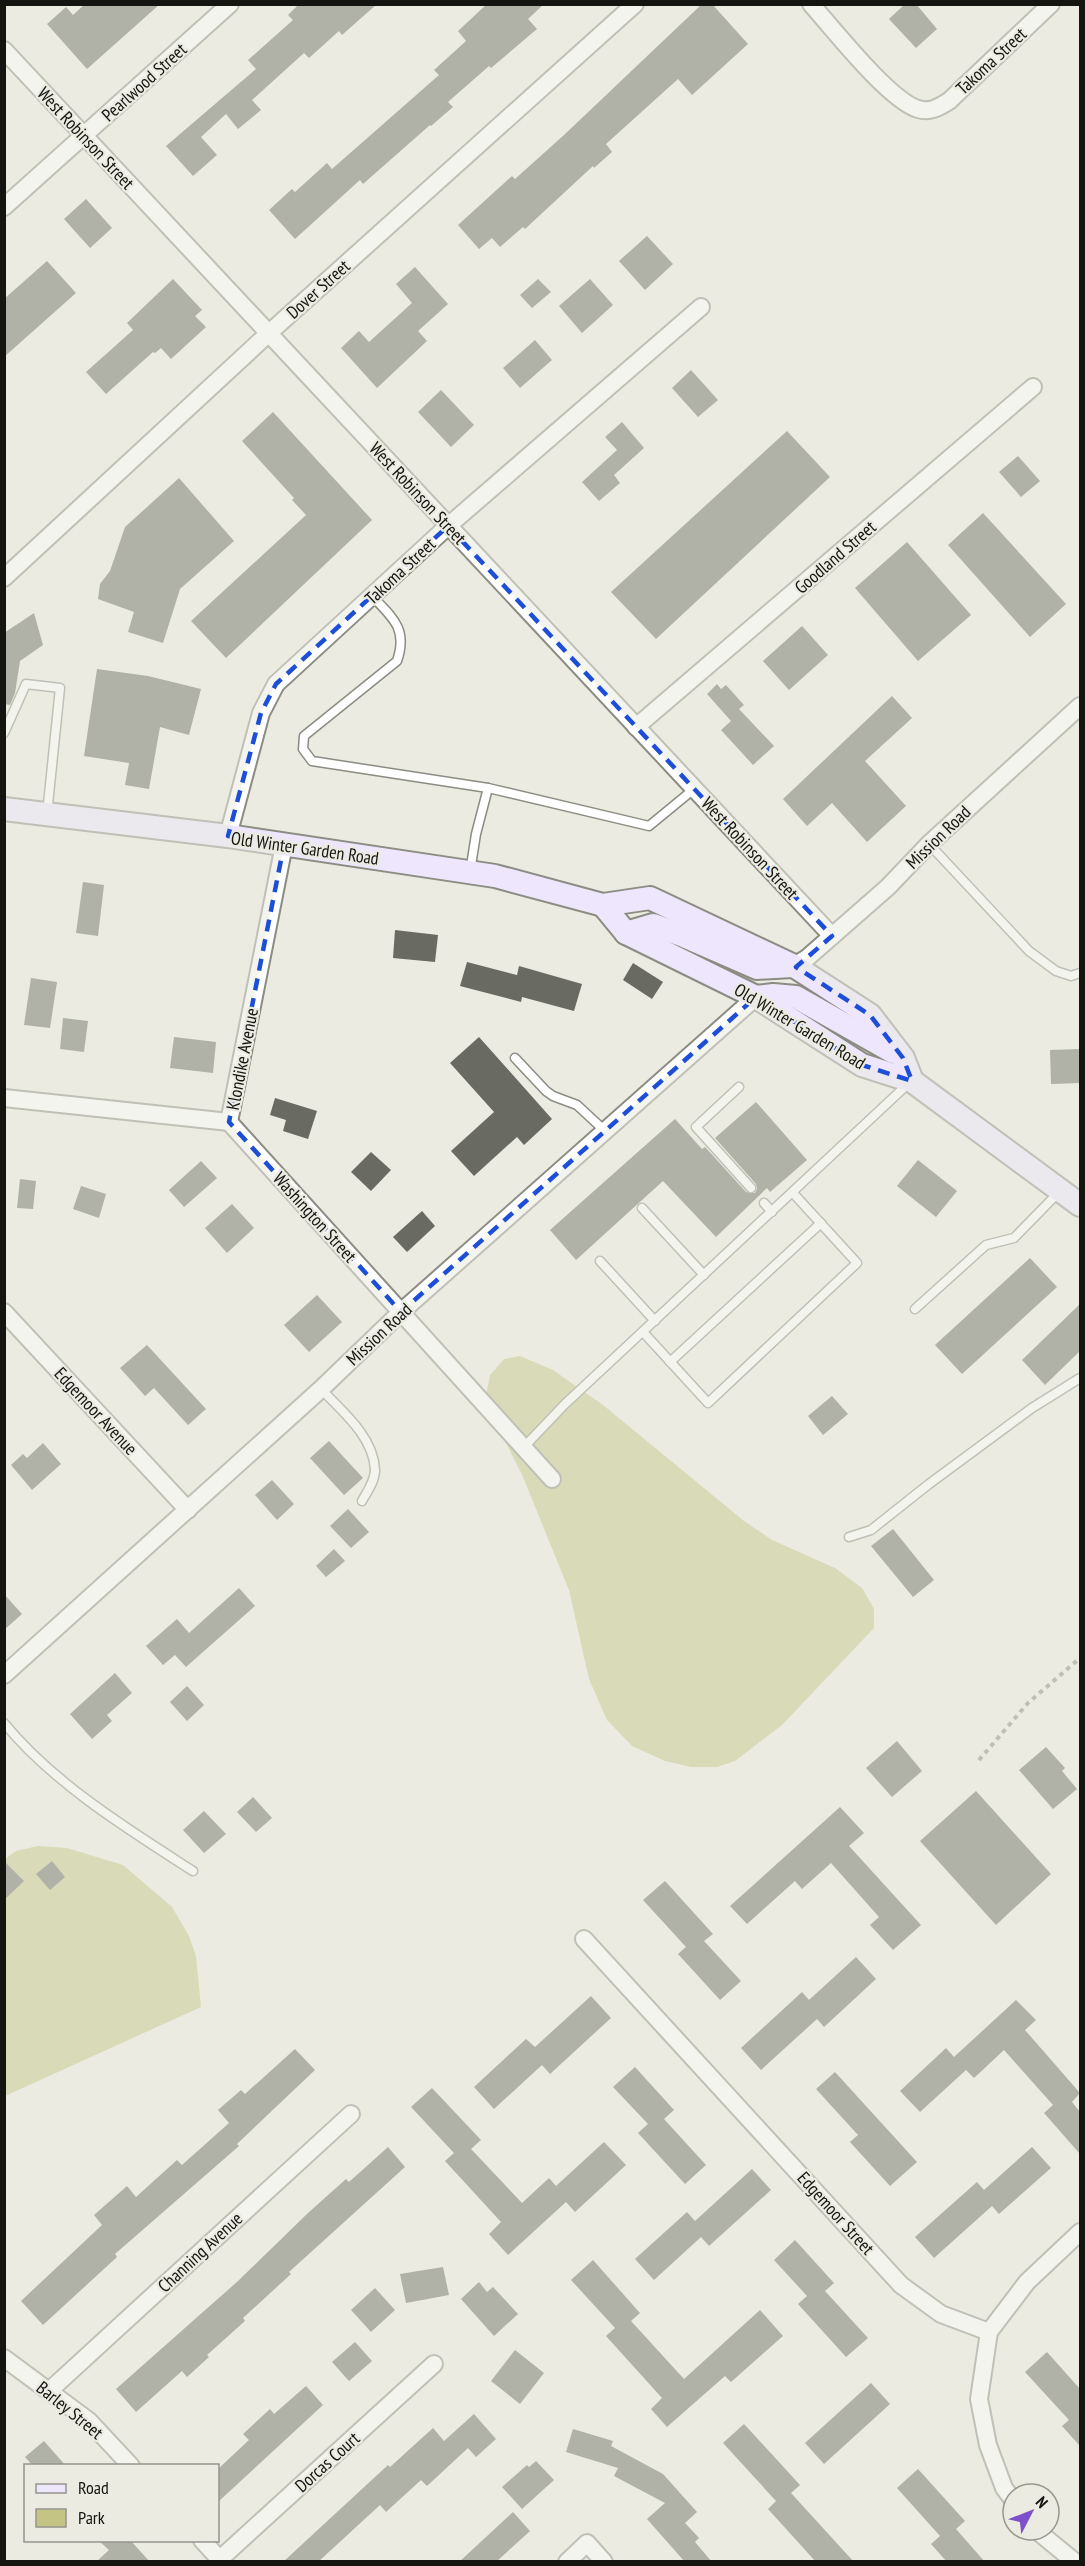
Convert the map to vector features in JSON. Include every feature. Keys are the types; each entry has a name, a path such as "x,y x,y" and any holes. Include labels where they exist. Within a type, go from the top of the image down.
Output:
{"main road":[{"name":"Old Winter Garden Road","path":"4,809 228,836 495,876 603,905 650,898 794,966 870,1015 903,1058 912,1081"},
{"name":"Old Winter Garden Road","path":"603,905 626,933 756,997 862,1065 912,1081 1080,1205"},
{"path":"626,933 653,925 757,968 794,966"},
{"path":"756,997 773,995 796,997 903,1058"}],"street":[{"name":"Pearlwood Street","path":"4,207 230,4"},
{"name":"Dover Street","path":"4,578 269,333 635,4"},
{"name":"Takoma Street","path":"812,4 894,96 918,110 935,109 949,101 1051,4"},
{"name":"West Robinson Street","path":"4,50 832,936"},
{"name":"Takoma Street","path":"228,836 261,713 276,684 448,526 701,307"},
{"name":"Goodland Street","path":"636,727 1033,387"},
{"name":"Mission Road","path":"794,966 807,958 888,887 929,844 1080,706"},
{"name":"Klondike Avenue","path":"4,1098 229,1122 284,845"},
{"name":"Mission Road","path":"4,1676 321,1389 401,1312 756,997"},
{"name":"Washington Street","path":"229,1122 552,1479"},
{"name":"Edgemoor Avenue","path":"4,1312 188,1510"},
{"name":"Edgemoor Street","path":"584,1938 902,2285 940,2314 988,2332"},
{"name":"Channing Avenue","path":"49,2391 351,2114"},
{"path":"1002,2482 988,2445 979,2399 988,2332 1027,2282 1080,2232"},
{"name":"Barley Street","path":"4,2358 89,2421 129,2464"},
{"name":"Dorcas Court","path":"221,2560 434,2364"},
{"path":"203,2542 221,2560"},
{"path":"1051,2542 1075,2562"},
{"path":"567,2562 587,2543 604,2562"}],"lane":[{"path":"372,596 392,617 400,630 403,644 397,661 304,736 303,749 312,761 488,788 649,826 694,789"},
{"path":"4,733 26,684 60,688 46,814"},
{"path":"470,872 476,834 488,788"},
{"path":"929,844 1029,951 1056,971 1071,976 1080,973"},
{"path":"515,1058 546,1091 577,1105 605,1131"},
{"path":"524,1447 565,1404 912,1081"},
{"path":"739,1087 696,1126 751,1188"},
{"path":"915,1308 986,1245 1014,1238 1060,1190"},
{"path":"643,1332 708,1403 857,1263 793,1193"},
{"path":"764,1203 772,1212"},
{"path":"642,1208 704,1275"},
{"path":"670,1362 821,1223"},
{"path":"600,1261 655,1321"},
{"path":"849,1537 871,1530 1032,1408 1080,1378"},
{"path":"321,1389 353,1422 368,1444 375,1471 371,1485 362,1500"},
{"path":"4,1724 75,1791 193,1871"}],"path":[{"path":"980,1760 1028,1703 1080,1658"}],"highlighted area":[{"path":"448,526 832,936 796,967 870,1015 903,1058 912,1081 862,1065 756,997 401,1312 229,1122 284,845 228,836 261,713 276,684"}],"green space":[{"path":"520,1356 553,1370 603,1405 744,1521 772,1540 835,1568 862,1588 874,1609 874,1628 782,1725 735,1761 717,1767 691,1767 665,1761 632,1746 607,1720 589,1679 569,1590 523,1477 499,1429 486,1396 490,1375 504,1359"},
{"path":"38,1846 67,1848 123,1865 172,1907 189,1936 196,1956 201,2007 5,2096 5,1859 16,1851"}],"building":[{"path":"85,4 160,4 87,69 47,24 66,7 73,15"},
{"path":"299,4 377,4 342,35 339,31 309,58 304,53 252,100 261,110 238,129 226,114 201,137 217,155 193,176 166,146 256,69 248,60 293,20 288,15"},
{"path":"487,4 544,4 528,19 537,29 491,68 489,66 448,102 453,107 363,184 360,180 295,239 269,210 292,189 295,192 327,163 332,169 439,75 434,70 466,41 458,31"},
{"path":"702,4 712,4 748,44 692,95 678,79 606,144 612,152 594,168 593,166 525,229 523,227 500,247 492,238 479,249 458,225 512,176 515,179 564,135"},
{"path":"905,4 916,4 937,29 916,48 889,19"},
{"path":"86,199 112,228 90,248 64,219"},
{"path":"647,236 673,264 645,290 619,261"},
{"path":"47,261 76,293 4,357 4,299"},
{"path":"415,267 448,304 418,331 427,341 377,388 341,348 359,331 369,342 412,303 396,284"},
{"path":"173,279 202,310 195,316 206,327 171,359 161,348 153,352 106,394 86,372 133,330 127,323"},
{"path":"538,279 551,292 532,308 520,295"},
{"path":"590,279 613,305 582,333 559,306"},
{"path":"535,340 552,360 520,388 503,368"},
{"path":"691,370 718,400 698,417 672,388"},
{"path":"441,390 474,425 451,447 418,412"},
{"path":"273,412 372,520 226,658 191,621 306,515 292,500 294,498 242,441"},
{"path":"622,422 644,448 614,475 620,483 599,501 582,482 617,450 605,437"},
{"path":"787,431 830,477 656,639 611,592"},
{"path":"1018,456 1040,481 1021,497 999,472"},
{"path":"179,478 234,541 180,589 163,643 128,632 134,612 98,599 100,584 110,571 125,527"},
{"path":"983,513 1066,604 1030,637 948,545"},
{"path":"907,542 971,615 918,661 855,588"},
{"path":"34,613 43,645 20,661 15,693 10,705 4,704 4,633"},
{"path":"802,626 828,655 789,690 763,661"},
{"path":"97,669 148,676 201,689 189,735 160,727 149,789 125,785 129,763 84,756"},
{"path":"717,684 721,689 726,685 744,705 739,709 774,746 753,765 721,730 731,721 707,694"},
{"path":"892,696 912,718 865,761 906,806 867,842 832,803 807,826 783,799"},
{"path":"83,882 104,885 98,936 76,933"},
{"path":"395,930 438,935 435,962 393,958"},
{"path":"467,962 517,975 519,966 582,984 574,1011 522,997 521,1002 460,986"},
{"path":"633,963 663,982 652,999 623,980"},
{"path":"31,978 57,982 50,1028 24,1025"},
{"path":"63,1018 88,1021 84,1052 60,1049"},
{"path":"174,1037 216,1042 213,1073 170,1068"},
{"path":"479,1037 552,1119 524,1145 517,1137 474,1176 451,1151 494,1112 450,1063"},
{"path":"1080,1049 1080,1083 1051,1084 1050,1050"},
{"path":"275,1098 317,1111 308,1139 283,1131 286,1120 270,1115"},
{"path":"756,1102 807,1160 770,1192 767,1188 716,1237 663,1181 576,1260 550,1230 675,1119 702,1149 705,1147 746,1192 755,1193 756,1184 715,1138"},
{"path":"371,1152 391,1170 371,1191 351,1172"},
{"path":"918,1160 957,1191 936,1217 897,1186"},
{"path":"201,1161 217,1178 184,1207 169,1190"},
{"path":"20,1179 36,1181 33,1209 17,1208"},
{"path":"81,1186 106,1194 99,1218 73,1209"},
{"path":"232,1204 254,1228 227,1253 205,1228"},
{"path":"422,1211 435,1226 407,1252 393,1237"},
{"path":"1030,1258 1057,1287 962,1374 935,1345"},
{"path":"317,1295 342,1322 309,1352 284,1325"},
{"path":"1080,1304 1080,1351 1045,1385 1022,1360"},
{"path":"147,1345 206,1409 188,1425 154,1388 145,1396 120,1368"},
{"path":"832,1396 848,1414 823,1435 808,1416"},
{"path":"329,1441 363,1478 344,1495 310,1458"},
{"path":"43,1443 61,1464 32,1490 11,1465 23,1454 27,1458"},
{"path":"272,1480 294,1504 277,1520 255,1495"},
{"path":"348,1509 369,1532 351,1548 330,1526"},
{"path":"893,1529 934,1580 913,1597 871,1546"},
{"path":"334,1549 345,1561 326,1577 316,1566"},
{"path":"239,1588 255,1606 186,1667 175,1655 163,1665 146,1646 177,1619 189,1633"},
{"path":"4,1594 22,1614 4,1630"},
{"path":"115,1673 132,1693 107,1715 112,1721 92,1739 70,1714"},
{"path":"187,1686 204,1705 187,1721 170,1702"},
{"path":"897,1741 922,1771 892,1797 866,1768"},
{"path":"1046,1747 1065,1768 1062,1771 1077,1789 1053,1809 1019,1770"},
{"path":"976,1791 1051,1874 996,1925 920,1841"},
{"path":"253,1797 272,1818 256,1832 237,1812"},
{"path":"840,1807 864,1833 849,1846 921,1925 893,1950 870,1925 879,1917 831,1863 802,1889 795,1881 747,1924 730,1906"},
{"path":"204,1811 226,1834 204,1853 183,1830"},
{"path":"4,1861 24,1881 4,1900"},
{"path":"52,1861 65,1877 50,1890 36,1874"},
{"path":"665,1881 713,1934 704,1941 741,1981 720,2000 678,1954 686,1947 643,1900"},
{"path":"856,1957 876,1979 824,2027 817,2019 761,2070 741,2048 802,1992 809,2000"},
{"path":"591,1996 611,2018 550,2074 542,2065 494,2109 474,2087 526,2039 535,2047"},
{"path":"1016,2000 1036,2020 1025,2030 1080,2093 1072,2102 1080,2112 1080,2154 1044,2113 1053,2105 1004,2050 974,2078 966,2070 920,2112 900,2091 946,2048 954,2057"},
{"path":"295,2049 315,2070 237,2144 239,2146 115,2254 117,2257 43,2325 21,2301 102,2225 94,2215 127,2186 136,2197 177,2160 182,2165 229,2123 218,2110 241,2090 245,2094"},
{"path":"635,2067 674,2110 664,2119 706,2165 685,2184 638,2133 648,2124 613,2087"},
{"path":"835,2072 917,2162 890,2186 850,2142 858,2135 816,2089"},
{"path":"432,2088 481,2140 471,2149 522,2203 549,2178 556,2186 604,2142 626,2165 575,2212 566,2202 508,2255 489,2234 501,2222 445,2161 454,2153 411,2107"},
{"path":"388,2147 405,2167 289,2272 291,2274 243,2318 245,2321 207,2355 209,2357 187,2377 182,2371 136,2412 116,2389 238,2281 346,2179 349,2182"},
{"path":"1032,2147 1051,2168 999,2214 992,2206 934,2258 915,2237 977,2182 984,2190"},
{"path":"752,2169 771,2190 709,2246 701,2237 654,2280 635,2259 687,2212 695,2221"},
{"path":"795,2240 834,2283 825,2291 868,2338 846,2357 798,2304 807,2296 774,2260"},
{"path":"593,2260 640,2313 631,2321 684,2379 760,2310 783,2336 731,2382 725,2376 667,2427 651,2409 662,2398 606,2336 615,2328 571,2280"},
{"path":"443,2267 449,2295 406,2303 400,2274"},
{"path":"479,2282 487,2292 493,2287 518,2314 494,2336 461,2299"},
{"path":"375,2288 395,2310 371,2332 351,2310"},
{"path":"355,2342 372,2361 349,2381 332,2362"},
{"path":"515,2350 544,2373 520,2404 491,2381"},
{"path":"1047,2352 1080,2389 1080,2446 1062,2426 1069,2420 1025,2372"},
{"path":"871,2383 890,2404 824,2464 805,2443"},
{"path":"306,2386 323,2405 219,2501 219,2468 249,2440 243,2434 270,2409 274,2414"},
{"path":"474,2414 496,2439 476,2457 468,2448 427,2486 421,2480 386,2512 380,2505 318,2562 283,2562 388,2465 390,2467 433,2428 444,2441"},
{"path":"744,2424 800,2485 791,2493 854,2562 816,2562 768,2509 776,2501 723,2443"},
{"path":"573,2429 613,2441 611,2446 663,2474 697,2512 685,2523 699,2538 695,2542 712,2562 685,2562 647,2519 665,2503 614,2476 618,2468 566,2452"},
{"path":"44,2441 64,2464 31,2464 25,2457"},
{"path":"536,2461 554,2480 522,2509 502,2487 527,2465 529,2467"},
{"path":"918,2469 965,2521 956,2529 985,2562 947,2562 931,2544 940,2536 897,2488"},
{"path":"513,2512 530,2531 496,2562 459,2562"},
{"path":"100,2542 132,2542 150,2562 96,2562 109,2550"}]}
